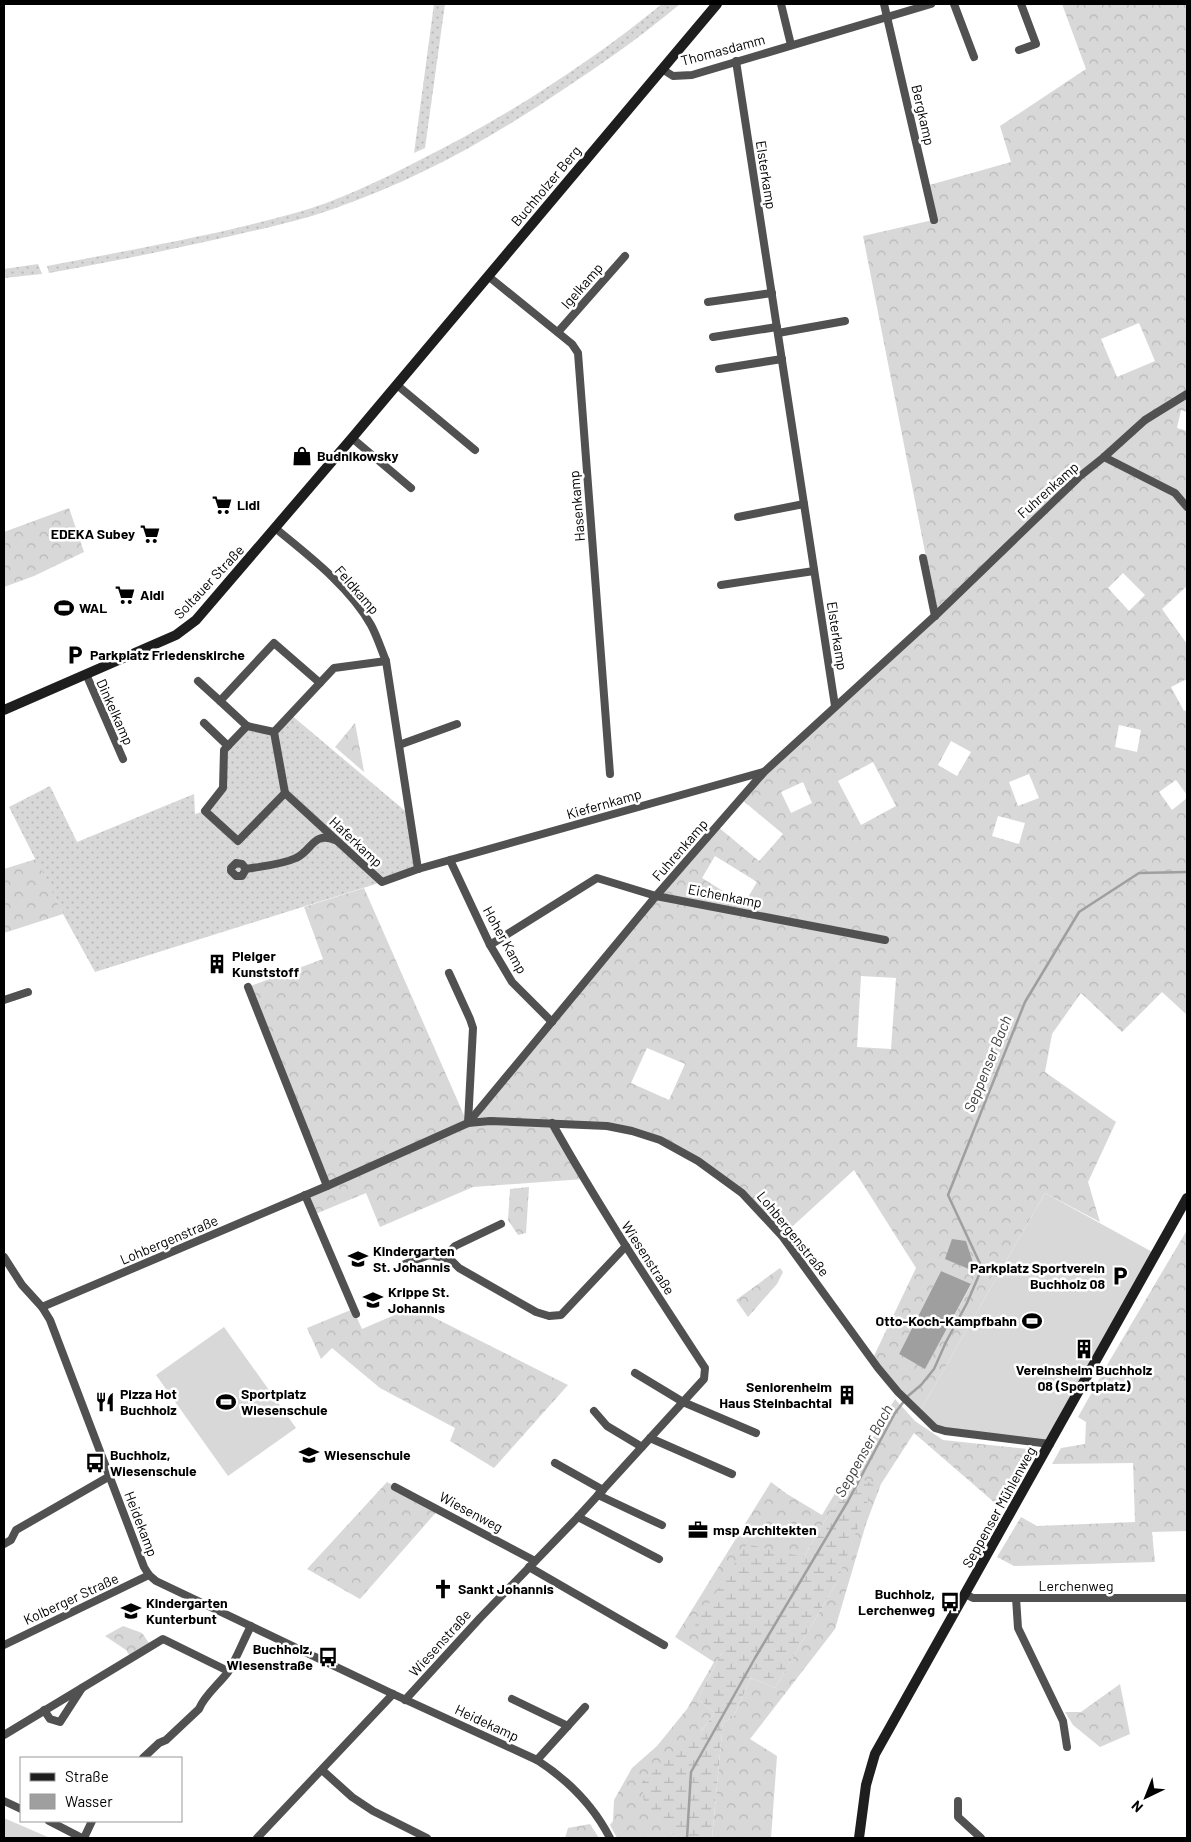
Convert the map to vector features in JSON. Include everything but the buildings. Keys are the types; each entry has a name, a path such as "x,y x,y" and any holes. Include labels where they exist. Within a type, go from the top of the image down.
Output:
{"main road":[{"name":"Buchholzer Berg","path":"344,448 717,4"},
{"name":"Soltauer Straße","path":"4,710 185,629 207,608 344,448"},
{"name":"Seppenser Mühlenweg","path":"859,1838 866,1785 875,1754 1187,1198"}],"street":[{"path":"781,4 791,45"},
{"path":"884,4 888,16"},
{"name":"Thomasdamm","path":"662,69 673,76 692,74 931,4"},
{"path":"954,4 974,57"},
{"path":"1019,50 1036,44 1021,4"},
{"name":"Bergkamp","path":"888,16 934,220"},
{"name":"Elsterkamp","path":"736,60 835,706"},
{"name":"Igelkamp","path":"558,332 625,256"},
{"name":"Hasenkamp","path":"488,276 558,332 572,344 578,353 610,774"},
{"path":"708,302 772,293"},
{"path":"712,337 845,321"},
{"path":"719,369 782,359"},
{"path":"397,386 475,450"},
{"name":"Fuhrenkamp","path":"468,1123 656,896 764,772 935,616 1079,476 1104,457 1145,420 1187,394"},
{"path":"352,438 411,488"},
{"path":"1104,457 1175,494 1187,507"},
{"path":"738,517 804,504"},
{"name":"Feldkamp","path":"275,528 337,582 357,604 370,624 386,661 418,869"},
{"path":"923,558 935,616"},
{"path":"721,585 814,570"},
{"path":"220,701 274,643 320,683"},
{"path":"274,732 334,668 386,661"},
{"name":"Dinkelkamp","path":"86,674 122,759"},
{"path":"198,681 247,726 274,732"},
{"path":"204,723 228,746"},
{"path":"399,745 457,724"},
{"path":"247,726 224,750 223,788 205,811 238,841 285,793 274,732"},
{"name":"Kiefernkamp","path":"450,860 764,772"},
{"name":"Haferkamp","path":"285,793 382,882 418,869"},
{"path":"246,869 298,858 314,842 324,837 336,840"},
{"path":"418,869 450,860"},
{"name":"Hoher Kamp","path":"450,860 490,945 512,982 552,1022"},
{"name":"Eichenkamp","path":"490,945 597,878 656,896 885,940"},
{"path":"449,973 473,1028 468,1123"},
{"path":"248,987 327,1186"},
{"path":"4,1000 28,992"},
{"name":"Lohbergenstraße","path":"42,1307 327,1186 468,1123 490,1121 607,1126 632,1131 660,1140 698,1161 742,1193 796,1253 878,1368 898,1392 935,1428 945,1431 1050,1444"},
{"name":"Wiesenstraße","path":"405,1700 473,1625 578,1517 704,1379 705,1368 584,1179 552,1123"},
{"path":"305,1195 356,1314"},
{"path":"450,1258 451,1250 455,1246 501,1224"},
{"path":"405,1264 429,1255 450,1258 459,1268 488,1285 536,1312 549,1316 560,1315 626,1246"},
{"name":"Heidekamp","path":"4,1257 22,1285 42,1307 50,1320 144,1567 149,1575 156,1581 405,1700 537,1760 559,1775 584,1799 610,1838"},
{"path":"635,1373 683,1402 756,1433"},
{"path":"594,1412 607,1426 642,1447"},
{"path":"650,1438 732,1474"},
{"path":"555,1463 600,1493 662,1525"},
{"path":"4,1544 11,1540 16,1530 110,1476"},
{"name":"Wiesenweg","path":"395,1487 535,1561"},
{"path":"578,1517 659,1559"},
{"path":"529,1567 664,1646"},
{"name":"Kolberger Straße","path":"4,1645 149,1575"},
{"name":"Lerchenweg","path":"965,1594 973,1598 1187,1598"},
{"path":"1016,1598 1018,1628 1063,1722 1067,1747"},
{"path":"144,1757 159,1743 166,1740 199,1709 201,1703 228,1671 251,1626"},
{"path":"4,1734 163,1639 228,1671"},
{"path":"44,1710 50,1719 60,1722 83,1687"},
{"path":"257,1838 393,1694"},
{"path":"512,1699 568,1726"},
{"path":"537,1760 585,1707"},
{"path":"322,1770 352,1797 373,1811 427,1838"},
{"path":"4,1801 20,1809"},
{"path":"958,1801 958,1817 981,1838"},
{"path":"51,1822 83,1838 91,1822"}],"green space":[{"path":"434,4 445,4 425,148 414,153"},
{"path":"662,4 680,4 592,71 534,109 451,158 394,185 333,209 282,224 163,251 49,273 47,266 234,229 327,203 358,190 450,144 513,109 575,69"},
{"path":"1062,4 1187,4 1187,412 1181,410 1177,428 1187,431 1187,586 1162,609 1187,644 1187,679 1171,687 1184,711 1187,710 1187,795 1176,780 1159,792 1172,810 1187,798 1187,1015 1162,992 1122,1032 1081,993 1052,1034 1045,1072 1116,1122 1088,1182 1100,1222 1045,1193 919,1413 872,1360 916,1268 854,1170 782,1236 742,1193 698,1161 632,1131 553,1123 584,1179 473,1187 380,1227 366,1193 313,1215 305,1195 327,1186 248,987 323,959 304,907 364,888 467,1122 717,826 759,861 783,834 741,799 937,613 863,236 933,220 926,186 1011,162 1000,126 1086,69","holes":["1139,323 1155,361 1117,377 1101,339","1123,573 1145,595 1129,611 1108,588","1119,725 1141,730 1137,752 1115,747","951,741 971,752 957,776 938,765","873,762 896,806 861,825 838,781","1029,774 1039,798 1018,806 1009,782","803,782 812,803 791,813 781,792","998,816 1025,823 1019,844 992,836","715,856 757,882 744,904 702,878","861,976 896,978 891,1049 857,1047","647,1048 685,1064 669,1100 631,1083","941,1271 971,1285 925,1368 899,1354"]},
{"path":"38,264 42,274 4,278 4,269"},
{"path":"69,508 84,552 34,576 4,587 4,532"},
{"path":"290,714 410,815 418,869 95,972 63,914 9,807 50,786 77,842 194,794 195,814 205,811 223,788 224,750 247,726 274,732"},
{"path":"355,723 364,771 364,772 335,747"},
{"path":"344,821 361,837 351,848 334,832"},
{"path":"36,859 63,914 4,933 4,869"},
{"path":"529,1187 526,1233 518,1235 508,1220 510,1189"},
{"path":"1045,1193 1156,1254 1050,1444 945,1431 919,1413"},
{"path":"1187,1230 1187,1531 1152,1532 1155,1562 1014,1566 997,1557 1021,1517 1037,1526 1135,1522 1133,1463 1052,1464 1061,1448 1085,1444 1086,1422 1078,1417"},
{"path":"780,1268 783,1272 777,1284 748,1317 736,1300"},
{"path":"413,1307 568,1385 494,1468 450,1441 455,1428 380,1388 332,1348 321,1359 307,1328 353,1309 362,1329"},
{"name":"Sportplatz Wiesenschule","path":"224,1327 296,1428 228,1476 156,1375"},
{"path":"895,1399 915,1421 943,1440 1037,1450 1003,1510 914,1433 881,1484 866,1524 835,1629 750,1739 777,1756 771,1838 712,1838 723,1722 733,1718 751,1678 775,1688 837,1582 852,1474 804,1557 722,1652 698,1699 715,1713 645,1803 676,1838 617,1838 610,1825 613,1821 614,1800 632,1768 657,1746 687,1709 714,1662 675,1637 771,1482 822,1515 849,1470 858,1467"},
{"path":"852,1474 874,1485 837,1582 775,1688 751,1678 733,1718 723,1722 712,1838 676,1838 644,1803 642,1782 702,1730 715,1713 698,1699 722,1652 692,1630 747,1544 804,1557"},
{"path":"387,1482 439,1509 360,1599 307,1569"},
{"path":"123,1626 142,1633 151,1646 131,1658 126,1650 105,1636"},
{"path":"1120,1684 1130,1734 1100,1747 1073,1725 1065,1712 1081,1712"},
{"path":"4,1818 50,1838 4,1838"},
{"path":"590,1824 599,1838 565,1838 568,1828"}],"water":[{"path":"952,1239 966,1241 976,1272 945,1259"},
{"path":"941,1271 971,1284 925,1369 899,1354"}],"waterway":[{"name":"Seppenser Bach","path":"687,1838 691,1772 755,1658 848,1501 895,1413 908,1396 921,1385 934,1369 982,1268 948,1195 1025,1002 1079,912 1139,873 1187,872"}],"place":[{"name":"Budnikowsky","path":"302,456"},
{"name":"Lidl","path":"222,505"},
{"name":"EDEKA Subey","path":"150,534"},
{"name":"Aldi","path":"125,595"},
{"name":"WAL","path":"64,608"},
{"name":"Parkplatz Friedenskirche","path":"75,655"},
{"name":"Pleiger Kunststoff","path":"217,964"},
{"name":"Kindergarten St. Johannis","path":"358,1259"},
{"name":"Parkplatz Sportverein Buchholz 08","path":"1120,1276"},
{"name":"Krippe St. Johannis","path":"373,1300"},
{"name":"Otto-Koch-Kampfbahn","path":"1032,1321"},
{"name":"Vereinsheim Buchholz 08 (Sportplatz)","path":"1084,1349"},
{"name":"Seniorenheim Haus Steinbachtal","path":"847,1395"},
{"name":"Pizza Hot Buchholz","path":"105,1402"},
{"name":"Sportplatz Wiesenschule","path":"226,1402"},
{"name":"Wiesenschule","path":"309,1455"},
{"name":"Buchholz, Wiesenschule","path":"95,1463"},
{"name":"msp Architekten","path":"698,1530"},
{"name":"Sankt Johannis","path":"443,1589"},
{"name":"Buchholz, Lerchenweg","path":"950,1602"},
{"name":"Kindergarten Kunterbunt","path":"131,1611"},
{"name":"Buchholz, Wiesenstraße","path":"328,1657"}]}
